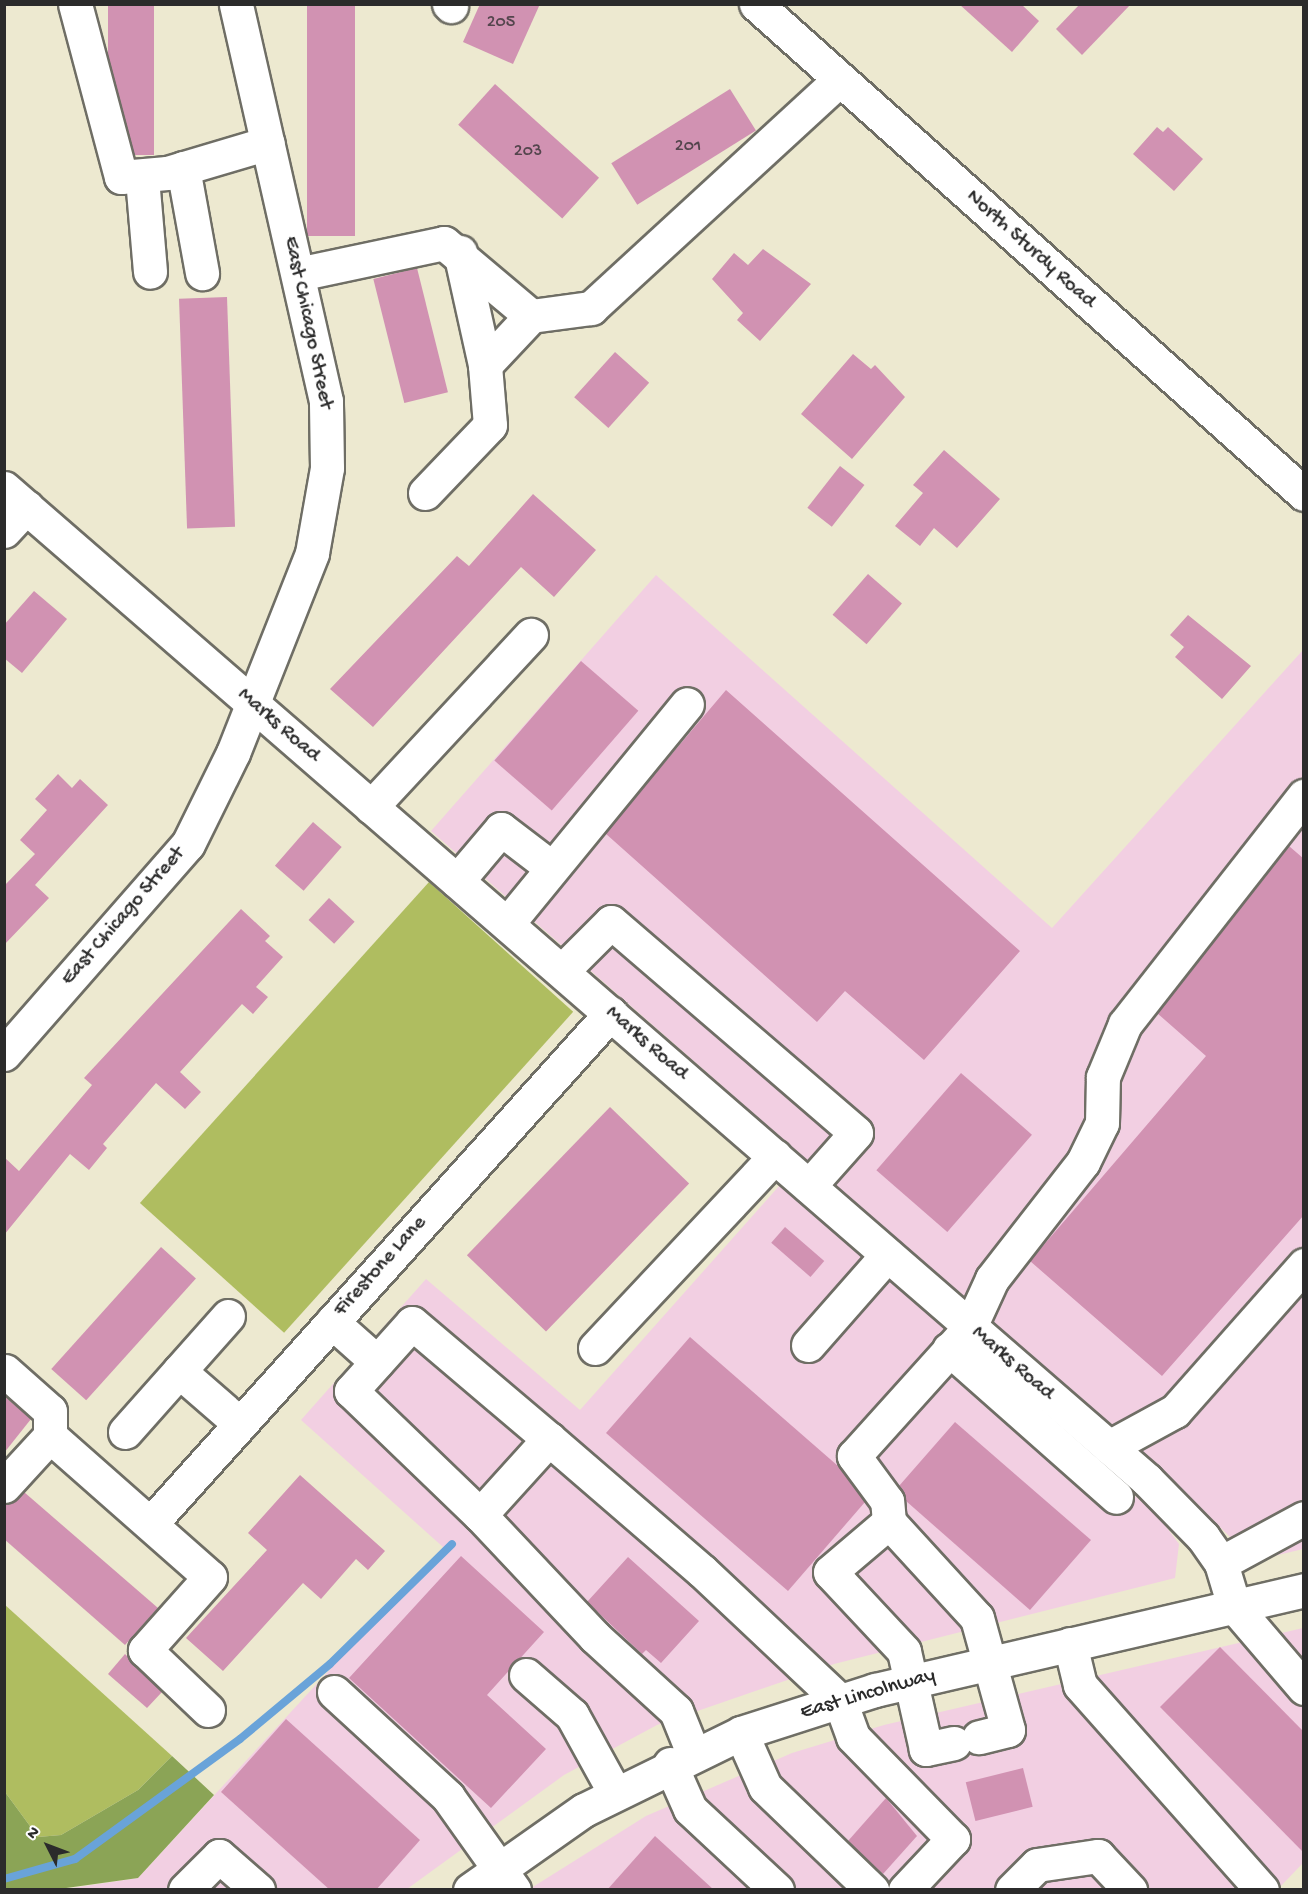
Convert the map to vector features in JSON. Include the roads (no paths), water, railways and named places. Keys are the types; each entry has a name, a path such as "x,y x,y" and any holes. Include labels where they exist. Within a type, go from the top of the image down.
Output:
{"street":[{"path":"75,4 121,177 142,178 268,143"},
{"name":"East Chicago Street","path":"4,1054 188,844 233,753 250,701 312,553 327,468 326,401 236,4"},
{"name":"North Sturdy Road","path":"756,4 1304,494"},
{"path":"484,365 531,316 591,308 840,79"},
{"path":"183,168 202,273"},
{"path":"142,178 150,272"},
{"path":"298,273 426,243 444,243 460,252 531,316"},
{"path":"425,493 490,426 484,365 460,252"},
{"path":"4,531 15,497"},
{"name":"Marks Road","path":"15,497 888,1255 959,1338 1102,1442 1171,1504 1221,1563 1234,1606"},
{"path":"371,807 531,635"},
{"path":"507,924 687,704"},
{"path":"889,1522 830,1572 904,1651 926,1749 1008,1730 977,1618 889,1522 887,1501 854,1456 959,1338 992,1279 1083,1162 1102,1123 1103,1077 1125,1024 1304,796"},
{"path":"457,881 501,829 552,868"},
{"path":"562,971 610,922 856,1133 809,1186"},
{"name":"Firestone Lane","path":"152,1522 610,1013"},
{"path":"595,1348 775,1156"},
{"path":"808,1345 888,1255"},
{"path":"1075,1461 1102,1442 1175,1411 1304,1265"},
{"path":"125,1432 228,1316"},
{"path":"332,1322 377,1362"},
{"path":"777,1890 690,1809 676,1711 596,1637 480,1515 351,1391 412,1323 702,1571 840,1701 853,1737 953,1839 905,1890"},
{"path":"959,1338 1075,1461 1116,1497"},
{"path":"4,1486 50,1436 50,1411 5,1371"},
{"path":"179,1371 240,1424"},
{"path":"50,1436 152,1522 210,1577 146,1650 208,1710"},
{"path":"480,1515 549,1439"},
{"path":"1221,1563 1304,1518"},
{"name":"East Lincolnway","path":"470,1890 507,1879 615,1793 682,1758 741,1733 840,1701 910,1682 1304,1590"},
{"path":"1234,1606 1304,1688"},
{"path":"1070,1644 1080,1684 1262,1890"},
{"path":"526,1675 572,1715 615,1793"},
{"path":"334,1692 448,1797 507,1879"},
{"path":"741,1733 765,1787 872,1890"},
{"path":"185,1890 219,1856 258,1890"},
{"path":"1012,1890 1036,1866 1098,1856 1130,1890"}],"waterway":[{"path":"4,1879 75,1859 240,1739 330,1664 452,1544"}]}
